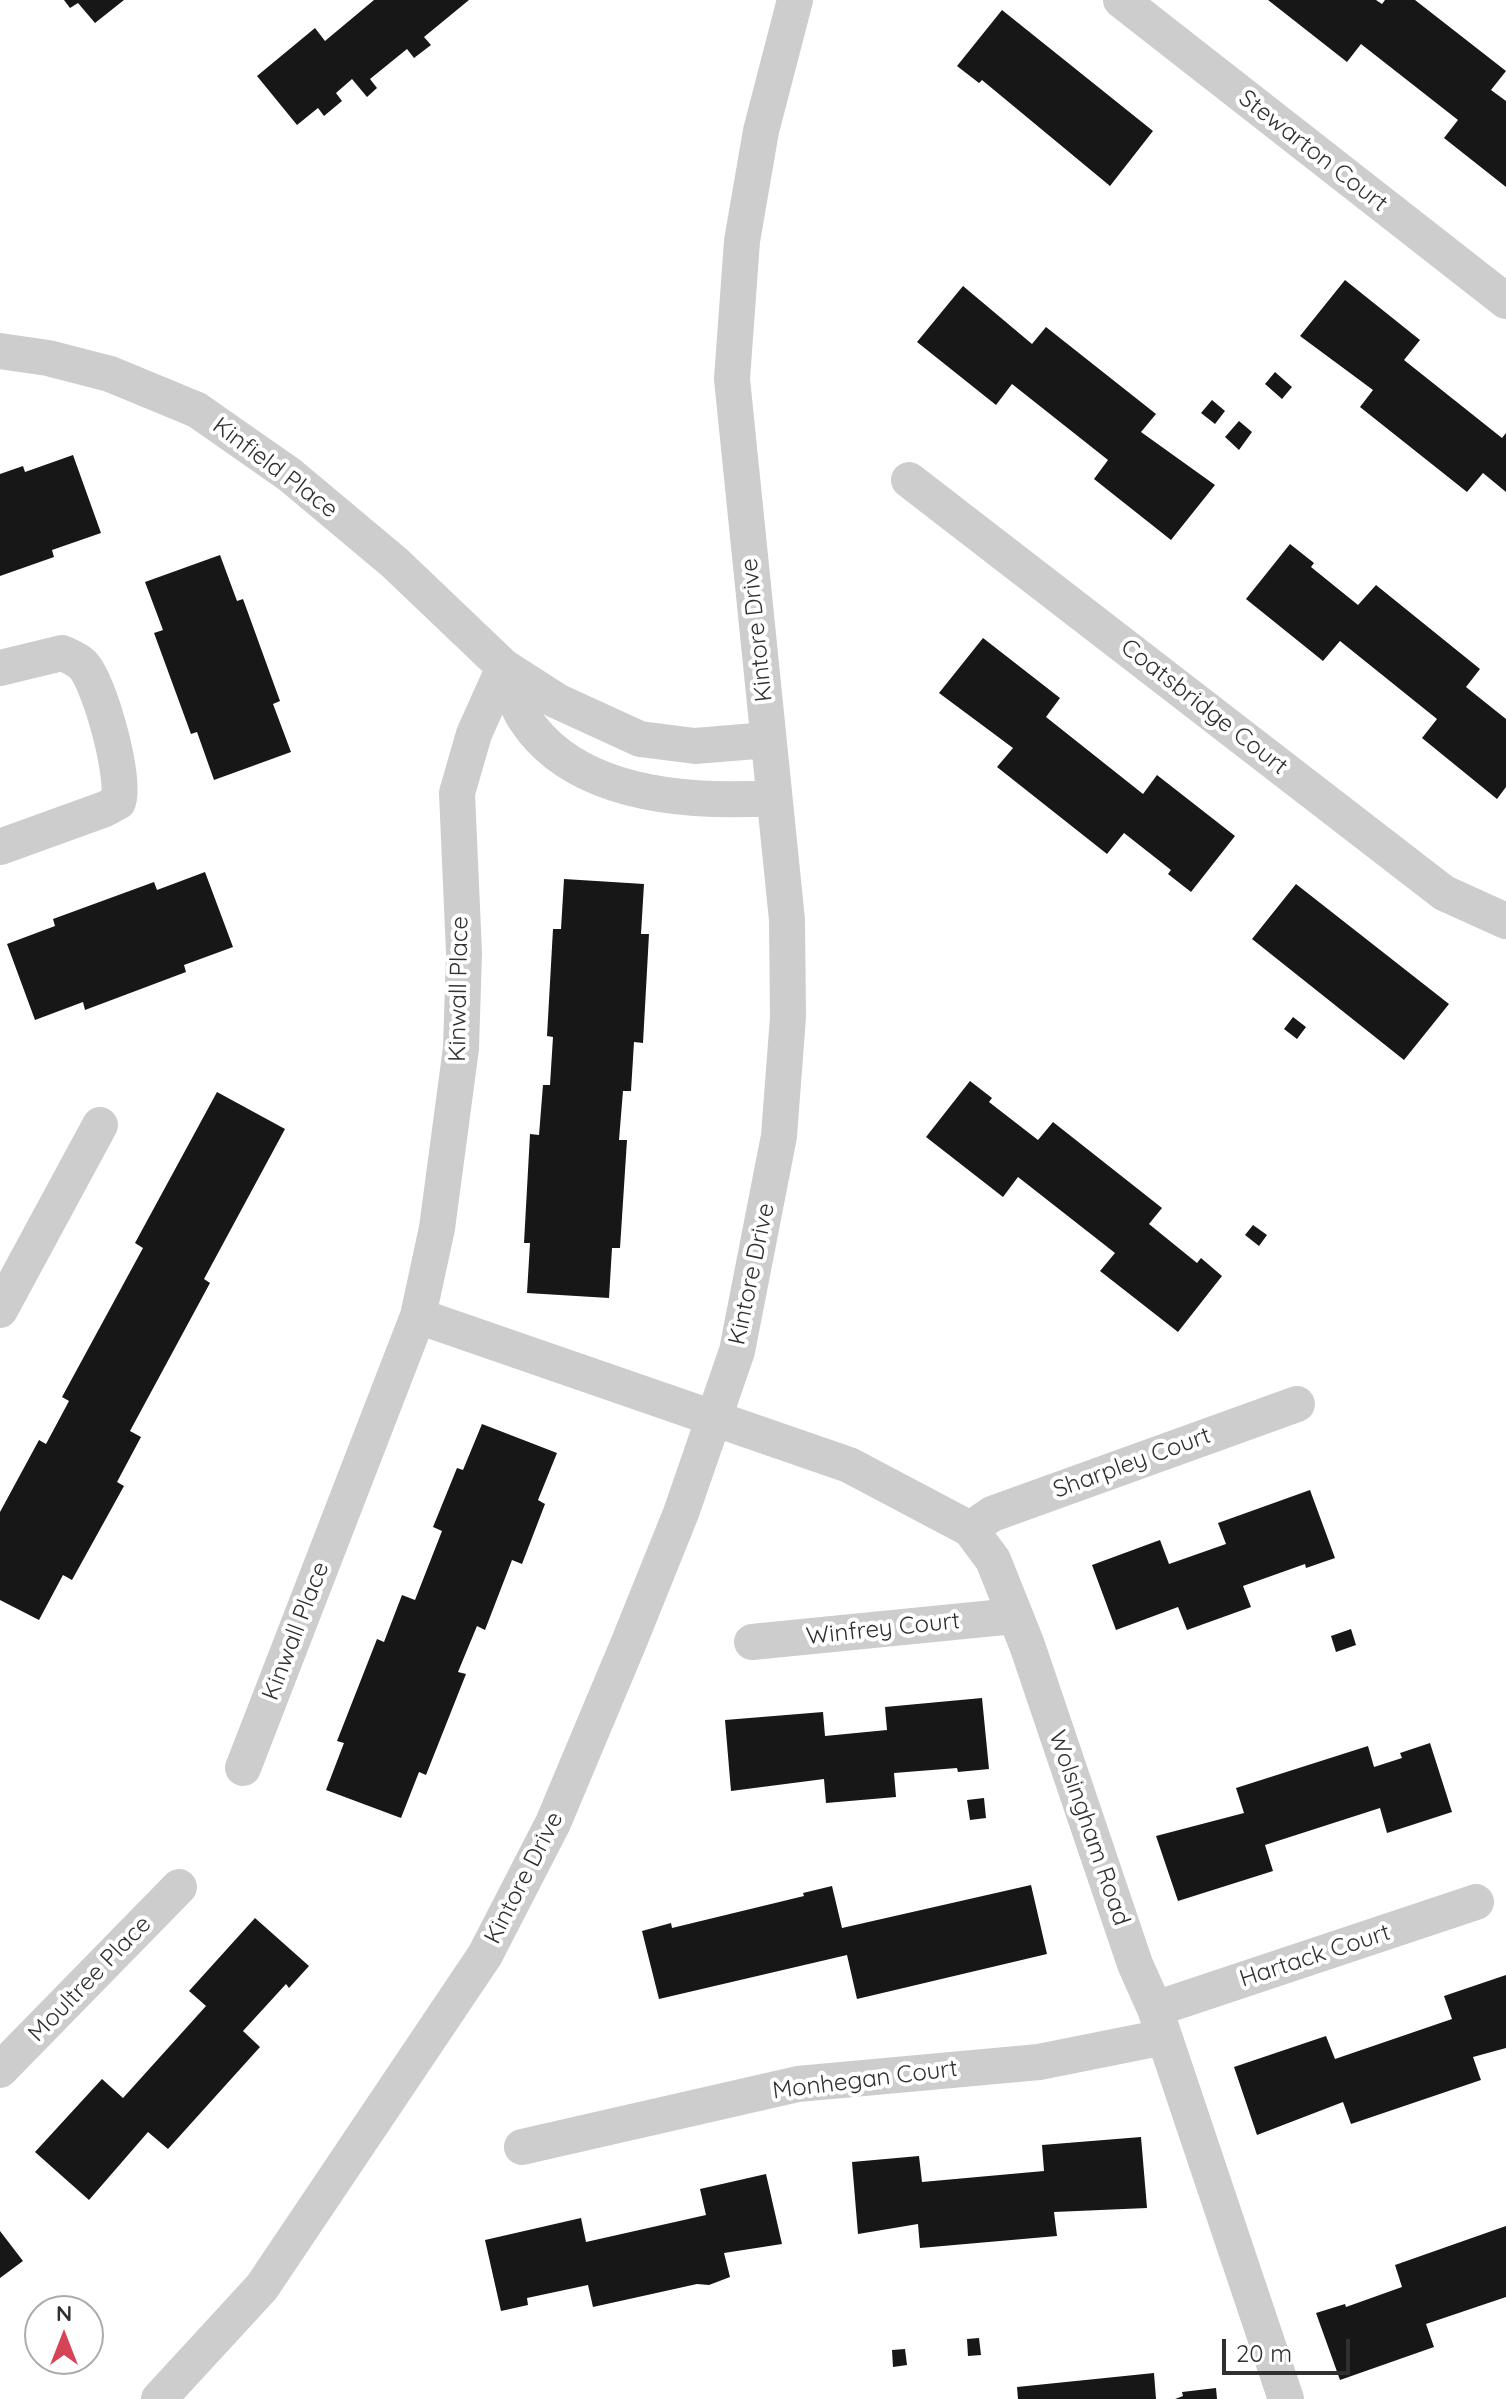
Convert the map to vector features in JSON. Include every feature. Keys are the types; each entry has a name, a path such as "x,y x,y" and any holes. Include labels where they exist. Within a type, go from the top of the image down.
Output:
{"street":[{"name":"Kintore Drive","path":"159,2399 262,2287 485,1955 553,1823 669,1542 715,1416 743,1324 779,1136 788,1017 787,920 732,379 742,241 761,131 795,0"},
{"name":"Stewarton Court","path":"1121,0 1506,301"},
{"name":"Kinfield Place","path":"0,351 48,358 110,374 197,410 290,475 395,563 504,667 557,701 640,739 695,746 768,740"},
{"name":"Coatsbridge Court","path":"909,480 1444,893 1506,921"},
{"path":"0,668 62,653 83,665 96,693 121,781 118,802 0,847"},
{"name":"Kinfield Place","path":"504,667 524,718 553,749 591,772 665,797 712,801 774,798"},
{"name":"Kinwall Place","path":"243,1768 418,1316 437,1228 461,1048 464,953 457,793 474,734 504,667"},
{"path":"0,1310 100,1125"},
{"path":"418,1316 715,1416"},
{"name":"Sharpley Court","path":"970,1529 992,1514 1297,1404"},
{"name":"Wolsingham Road","path":"715,1416 849,1465 970,1529 993,1560 1135,1964 1160,2023 1286,2399"},
{"name":"Winfrey Court","path":"752,1642 1014,1616"},
{"name":"Moultree Place","path":"0,2070 179,1887"},
{"name":"Hartack Court","path":"1160,2023 1476,1902"},
{"name":"Monhegan Court","path":"522,2147 798,2084 1039,2062 1160,2023"}],"building":[{"path":"64,0 124,0 95,23 78,3 70,8"},
{"path":"374,0 469,0 424,37 431,45 414,58 407,49 370,79 377,88 367,97 352,79 336,93 342,101 324,116 318,108 297,125 257,76 315,28 325,41"},
{"path":"1268,0 1376,0 1382,4 1385,0 1415,0 1506,71 1491,90 1506,101 1506,187 1444,138 1458,120 1361,44 1347,62"},
{"path":"1002,10 1153,131 1110,186 982,80 979,83 957,66"},
{"path":"1345,280 1420,340 1404,360 1502,438 1506,433 1506,492 1483,473 1467,492 1360,407 1373,390 1300,336"},
{"path":"963,286 1032,344 1046,327 1156,414 1141,432 1215,485 1171,540 1094,479 1108,460 1012,384 996,405 917,342"},
{"path":"1275,372 1292,387 1282,399 1265,384"},
{"path":"1212,400 1225,411 1215,424 1201,413"},
{"path":"1239,421 1252,432 1239,450 1225,437"},
{"path":"73,455 101,533 52,550 54,557 0,576 0,474 23,466 25,472"},
{"path":"1290,544 1314,563 1311,567 1358,605 1376,585 1480,669 1466,687 1506,719 1506,787 1497,799 1422,738 1437,719 1340,641 1323,661 1246,599"},
{"path":"220,555 237,601 243,599 280,701 273,704 291,752 214,780 197,732 191,734 154,633 163,630 145,582"},
{"path":"983,638 1060,698 1046,717 1143,794 1157,775 1235,836 1191,892 1168,874 1171,870 1124,833 1107,854 997,767 1013,748 939,693"},
{"path":"205,872 233,947 184,965 186,972 85,1010 83,1002 35,1020 7,944 55,926 53,919 154,882 157,890"},
{"path":"564,879 644,884 641,934 649,934 643,1043 634,1042 631,1091 623,1091 619,1140 627,1140 620,1248 612,1248 609,1298 527,1293 530,1243 524,1243 530,1134 539,1135 543,1085 550,1085 553,1037 547,1036 553,929 561,929"},
{"path":"1296,884 1449,1004 1404,1060 1252,939"},
{"path":"1293,1017 1306,1027 1297,1039 1284,1029"},
{"path":"970,1081 992,1098 989,1102 1038,1140 1053,1122 1162,1208 1149,1224 1197,1263 1201,1258 1222,1276 1178,1332 1100,1271 1115,1253 1018,1177 1003,1197 926,1137"},
{"path":"217,1092 285,1129 204,1279 210,1283 130,1431 141,1437 117,1482 124,1486 72,1580 63,1575 39,1620 0,1600 0,1512 39,1440 46,1444 69,1401 62,1397 143,1248 135,1243"},
{"path":"1253,1225 1267,1235 1259,1246 1245,1235"},
{"path":"482,1424 557,1453 538,1500 545,1504 522,1564 512,1560 485,1630 477,1626 458,1672 466,1674 426,1775 419,1772 401,1818 326,1790 344,1743 337,1741 377,1639 384,1642 402,1595 415,1600 442,1531 433,1527 457,1468 463,1470"},
{"path":"1310,1490 1335,1558 1306,1568 1305,1564 1243,1586 1251,1607 1187,1630 1178,1607 1116,1630 1092,1565 1160,1540 1169,1564 1226,1544 1218,1523"},
{"path":"1351,1629 1356,1645 1336,1652 1331,1636"},
{"path":"982,1698 989,1769 894,1773 896,1797 826,1803 824,1779 731,1791 725,1720 823,1712 825,1736 887,1730 885,1707"},
{"path":"1430,1743 1452,1812 1387,1833 1380,1808 1265,1845 1273,1871 1178,1901 1156,1836 1244,1813 1236,1788 1368,1746 1374,1767 1402,1758 1400,1753"},
{"path":"984,1798 986,1818 970,1820 967,1800"},
{"path":"1031,1885 1047,1954 857,1999 847,1955 659,1999 642,1931 671,1923 672,1928 804,1896 803,1893 832,1886 842,1928"},
{"path":"255,1918 309,1966 289,1988 286,1984 243,2031 260,2047 168,2149 148,2132 89,2200 35,2152 102,2079 123,2098 206,2006 189,1991"},
{"path":"1506,1975 1506,2048 1473,2057 1481,2080 1351,2124 1343,2102 1257,2135 1234,2067 1326,2036 1335,2059 1452,2019 1444,1996"},
{"path":"1141,2137 1147,2208 1054,2212 1057,2236 920,2248 918,2224 858,2234 852,2162 919,2156 922,2182 1044,2171 1042,2145"},
{"path":"766,2174 782,2244 724,2253 730,2277 709,2285 697,2284 593,2307 588,2285 527,2298 528,2305 501,2311 485,2240 581,2218 586,2242 706,2215 700,2189"},
{"path":"1506,2226 1506,2297 1426,2324 1434,2347 1340,2380 1316,2313 1345,2304 1346,2307 1402,2287 1395,2265"},
{"path":"0,2231 23,2261 0,2278"},
{"path":"979,2338 981,2355 968,2356 967,2339"},
{"path":"905,2349 907,2365 893,2367 892,2350"},
{"path":"1154,2373 1156,2399 1018,2399 1017,2387"},
{"path":"1216,2388 1217,2399 1175,2399 1183,2396 1182,2392"}]}
